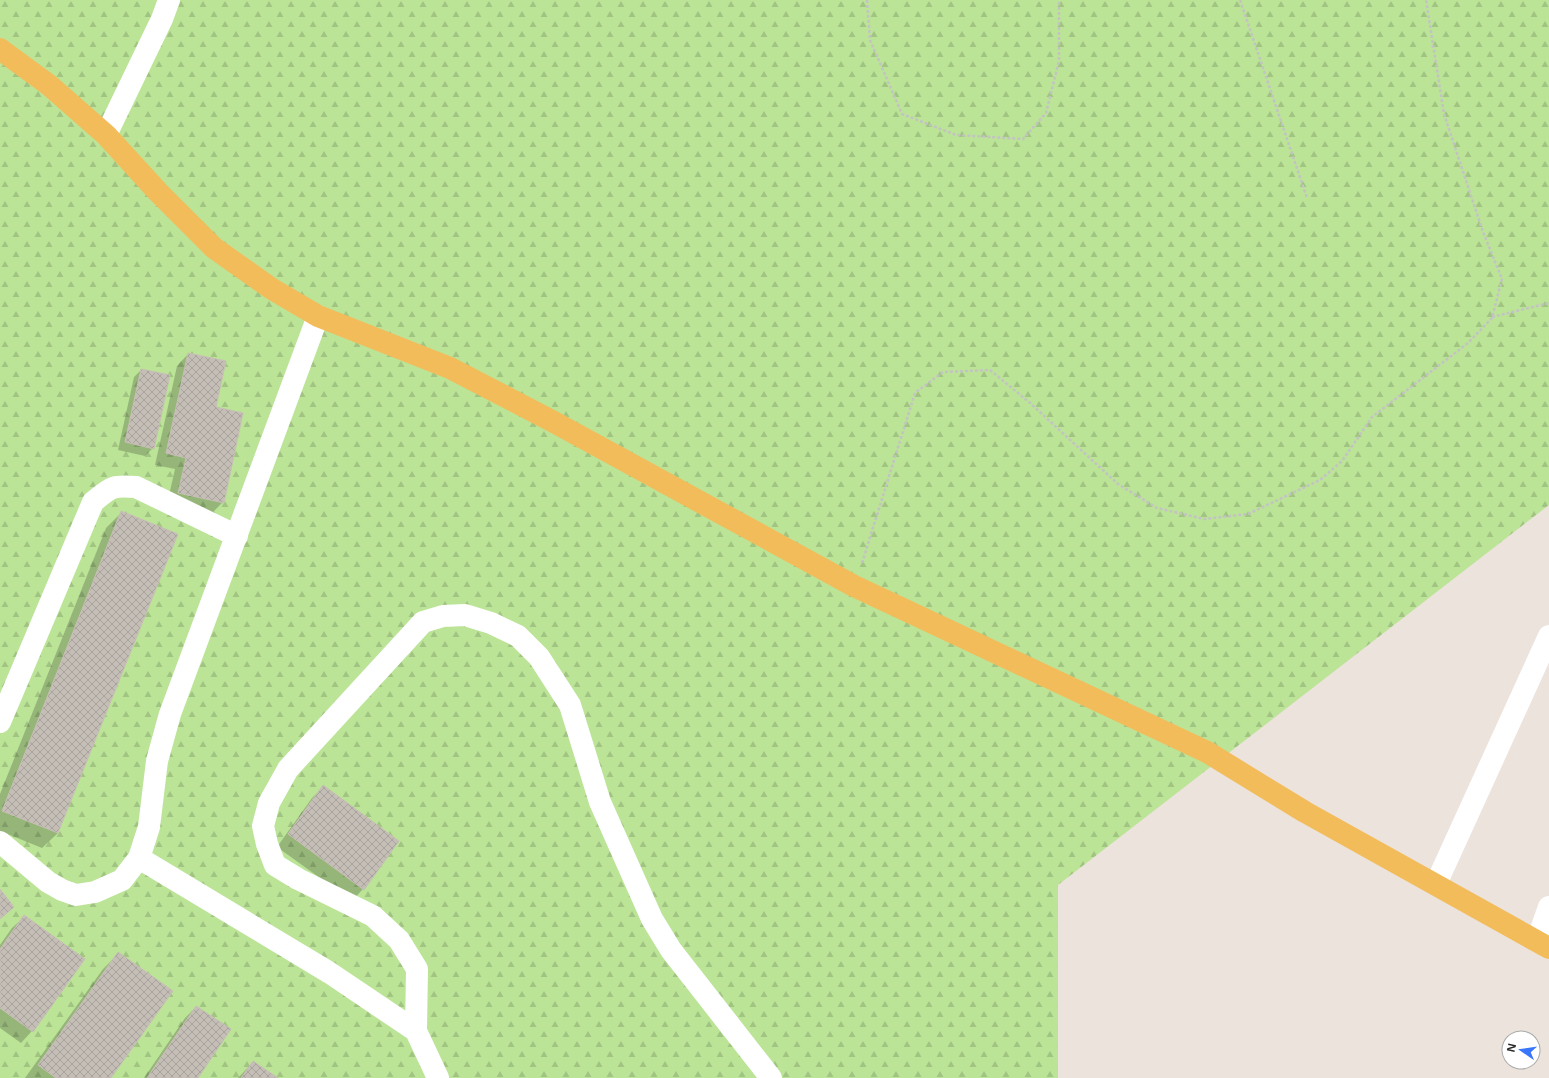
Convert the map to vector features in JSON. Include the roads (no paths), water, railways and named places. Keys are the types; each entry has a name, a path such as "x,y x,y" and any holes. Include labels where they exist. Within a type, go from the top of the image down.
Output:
{"main road":[{"path":"0,49 49,85 106,135 158,192 214,248 272,289 318,316 450,368 854,586 1207,752 1305,812 1543,944"}],"street":[{"path":"106,135 162,18 169,0"},
{"path":"0,842 48,882 62,890 76,895 95,892 122,880 139,858 149,826 157,761 170,714 318,316"},
{"path":"0,722 93,502 111,488 123,486 136,488 236,536"},
{"path":"438,1078 416,1031 417,969 400,940 373,916 275,866 267,844 263,826 269,803 288,769 423,622 443,616 465,615 491,623 518,636 543,663 570,705 600,802 652,919 671,950 770,1078"},
{"path":"1436,884 1549,636"},
{"path":"139,858 330,973 416,1031"},
{"path":"1543,944 1549,907"}]}
